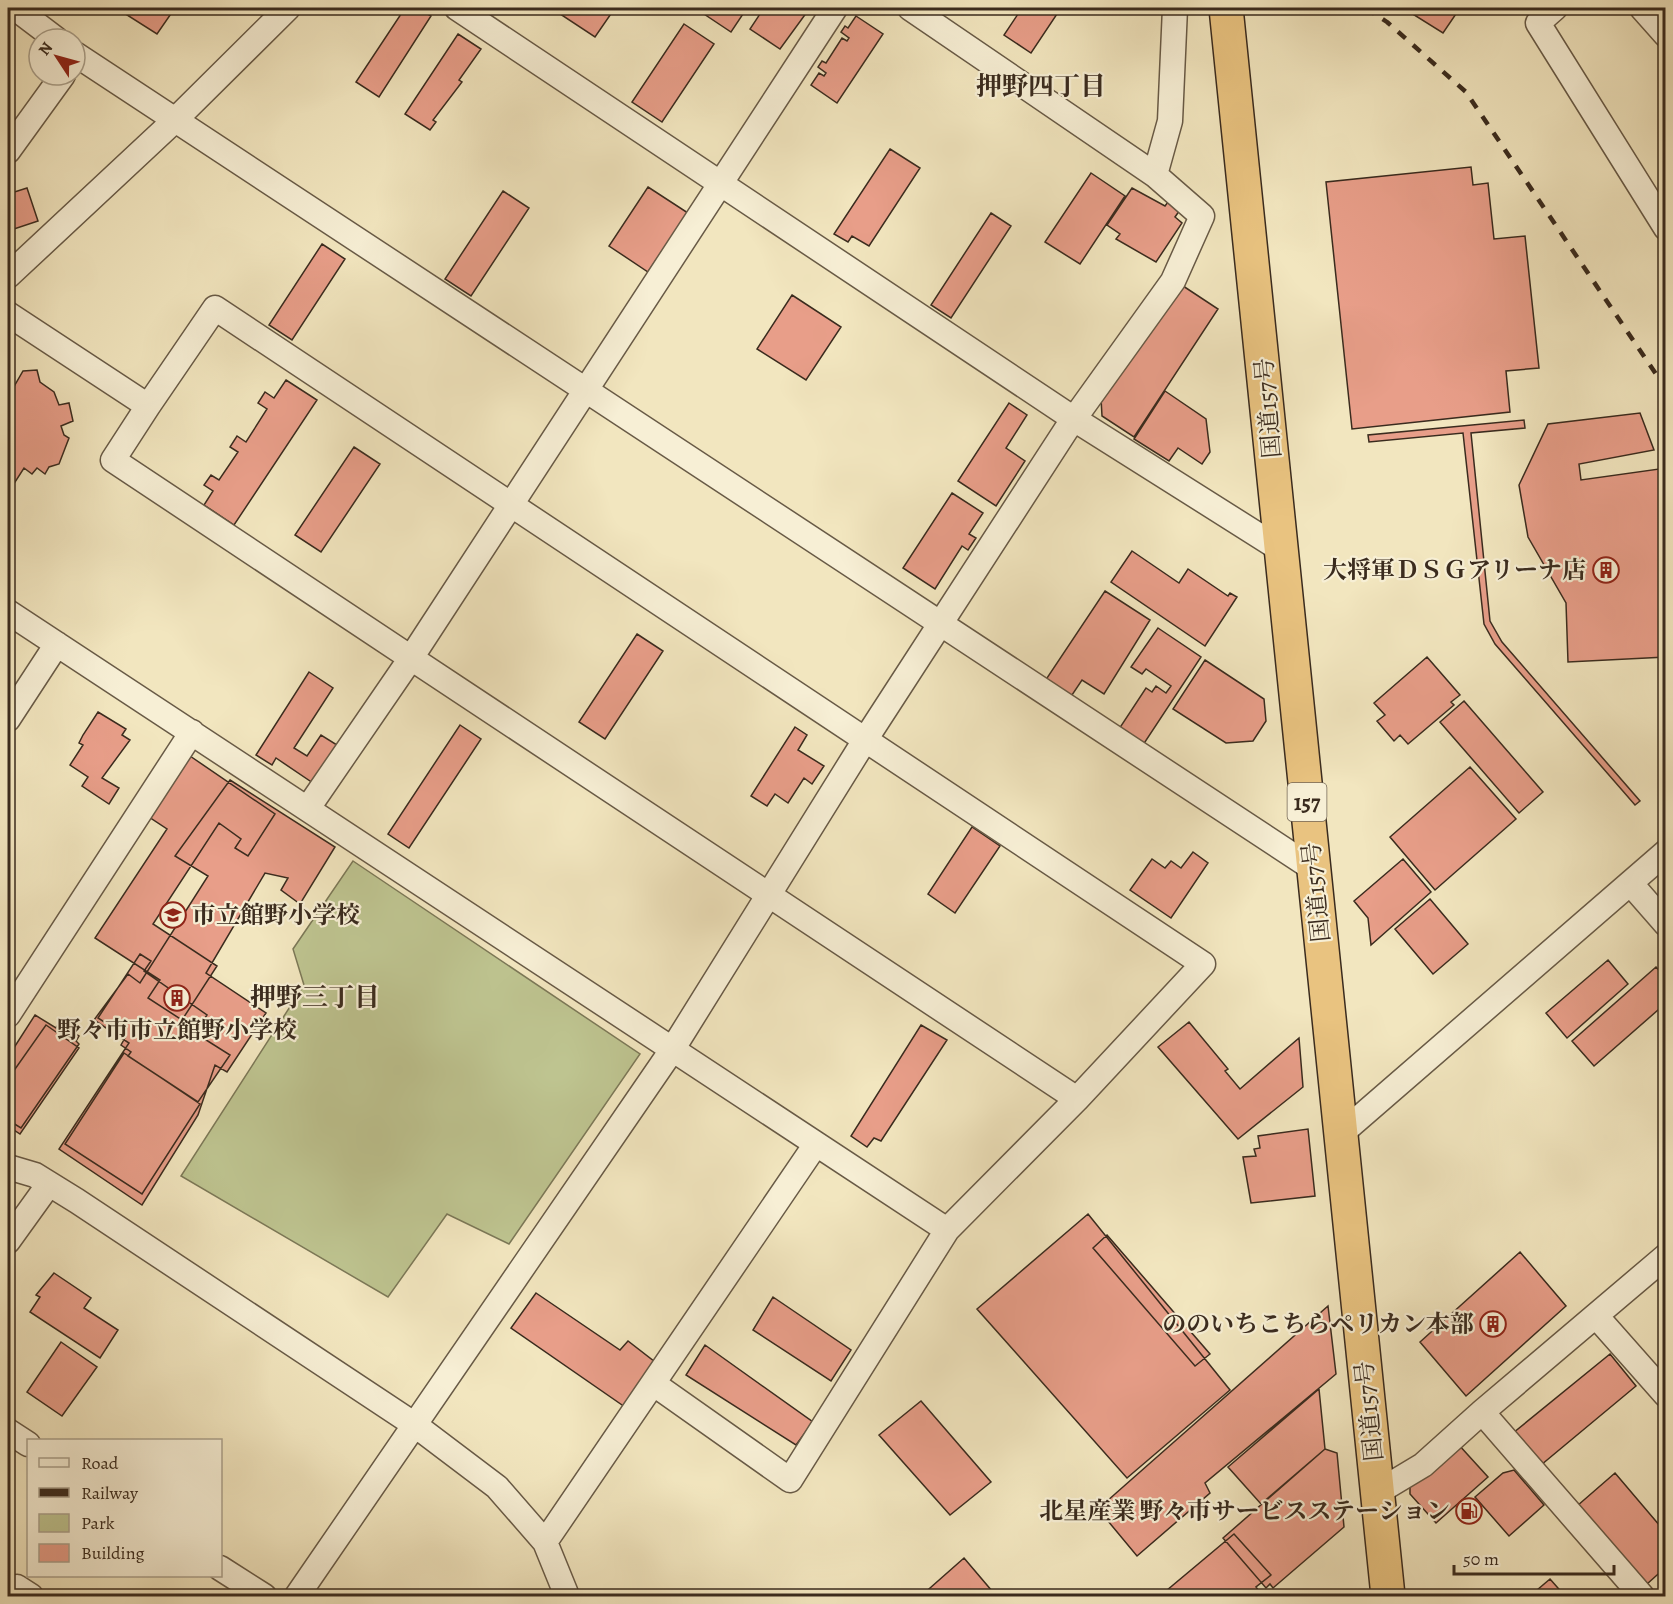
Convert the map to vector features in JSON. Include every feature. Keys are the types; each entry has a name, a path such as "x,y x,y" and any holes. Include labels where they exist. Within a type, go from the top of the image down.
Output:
{"highway":[{"name":"国道157号","path":"1226,8 1280,549 1304,764 1312,868 1343,1132 1389,1596"}],"street":[{"path":"15,8 40,27"},
{"path":"8,276 174,121 288,8"},
{"path":"457,8 1074,419 1280,549"},
{"path":"308,808 411,657 719,181 835,8"},
{"path":"297,1596 672,1050 940,624 1074,419 1173,281 1202,216 1155,175 910,8"},
{"path":"1155,175 1170,121 1175,8"},
{"path":"1555,8 1539,23 1665,228"},
{"path":"1642,8 1665,35"},
{"path":"87,63 1312,868"},
{"path":"8,151 54,87"},
{"path":"654,1384 790,1480 947,1230 1077,1099 1203,964 215,308 113,460 1077,1099"},
{"path":"8,314 148,406"},
{"path":"8,612 947,1230"},
{"path":"8,719 57,644"},
{"path":"8,1015 192,732"},
{"path":"1343,1132 1665,852"},
{"path":"1630,884 1665,924"},
{"path":"544,1542 816,1144"},
{"path":"8,1167 34,1175 49,1184 415,1425 498,1487 544,1542 567,1596"},
{"path":"8,1240 49,1184"},
{"path":"1378,1492 1423,1465 1665,1256"},
{"path":"1597,1317 1665,1395"},
{"path":"1482,1412 1642,1596"},
{"path":"8,1431 27,1443"},
{"path":"222,1569 264,1596"},
{"path":"8,1589 17,1587 31,1596"}],"green space":[{"path":"353,861 640,1054 509,1244 447,1214 388,1297 181,1176 304,985 293,949"}],"building":[{"path":"116,8 175,8 157,34"},
{"path":"405,8 418,8 431,16 379,97 356,82"},
{"path":"555,8 615,8 595,37 554,10"},
{"path":"695,8 747,8 731,32"},
{"path":"764,8 807,8 807,12 780,49 750,29"},
{"path":"1022,8 1061,8 1031,53 1004,35"},
{"path":"1403,8 1460,8 1443,33"},
{"path":"856,16 883,34 837,103 811,85 819,73 824,76 826,73 818,67 822,61 826,63 842,38 847,41 849,38 841,32 845,26 848,28"},
{"path":"684,24 714,44 662,122 632,102"},
{"path":"458,34 481,49 459,80 462,82 433,120 436,122 430,130 405,114"},
{"path":"890,149 920,168 869,246 852,236 848,242 834,234"},
{"path":"1471,167 1473,185 1488,183 1494,239 1525,236 1539,368 1506,371 1510,412 1352,429 1326,182"},
{"path":"1091,173 1125,196 1080,264 1045,242"},
{"path":"648,187 688,213 648,272 609,246"},
{"path":"27,188 38,221 8,231 8,194"},
{"path":"1132,188 1165,206 1168,202 1180,210 1175,217 1182,223 1156,262 1116,239 1120,234 1107,225"},
{"path":"503,191 529,208 471,296 445,279"},
{"path":"991,213 1011,226 951,318 931,305"},
{"path":"322,244 345,259 292,340 269,325"},
{"path":"1177,282 1218,309 1134,437 1102,416 1101,398"},
{"path":"792,295 841,327 806,380 757,349"},
{"path":"37,370 40,382 54,392 59,405 69,403 73,421 61,426 64,435 69,438 59,464 49,467 45,474 37,468 32,474 24,468 8,493 8,397 23,371"},
{"path":"286,380 317,400 234,525 204,505 213,491 204,485 211,475 219,480 238,452 230,447 237,436 246,442 267,409 258,403 265,392 274,398"},
{"path":"1165,391 1206,419 1210,452 1202,464 1178,448 1169,461 1134,439"},
{"path":"1009,403 1027,415 1006,448 1025,461 996,506 958,481"},
{"name":"大将軍ＤＳＧアリーナ店","path":"1640,413 1654,450 1579,464 1581,480 1666,468 1666,657 1568,662 1566,603 1528,537 1519,485 1548,424"},
{"path":"1524,420 1525,428 1471,433 1490,621 1502,642 1640,801 1635,805 1495,644 1484,624 1463,433 1369,442 1368,435"},
{"path":"354,447 380,464 321,552 295,535"},
{"path":"952,493 983,513 969,534 976,538 968,550 962,546 935,589 903,568"},
{"path":"1132,551 1179,583 1188,569 1228,596 1230,593 1237,597 1205,646 1111,582"},
{"path":"1105,591 1150,620 1104,694 1082,680 1070,698 1045,681"},
{"path":"1158,628 1201,657 1143,745 1119,729 1146,688 1152,692 1156,686 1166,693 1171,686 1146,669 1142,674 1131,667"},
{"path":"637,634 663,651 605,739 579,722"},
{"path":"1427,657 1460,695 1451,702 1454,705 1408,744 1400,735 1394,741 1377,721 1385,715 1374,703"},
{"path":"1205,660 1264,699 1266,721 1253,741 1226,743 1173,709"},
{"path":"309,672 333,688 294,748 307,756 321,735 337,745 313,783 276,758 272,765 256,755"},
{"path":"1464,701 1543,792 1519,813 1440,722"},
{"path":"98,712 126,729 122,735 130,740 102,778 119,788 109,804 82,786 88,777 70,765 83,745 79,743 83,735"},
{"path":"460,725 481,739 409,848 388,834"},
{"path":"795,727 807,735 798,750 824,766 812,784 804,778 788,803 775,794 767,806 751,796"},
{"path":"190,756 275,814 248,856 235,848 241,839 219,823 153,924 217,966 182,1020 148,998 160,980 95,938 167,829 146,815"},
{"path":"1470,767 1516,819 1435,890 1390,837"},
{"name":"野々市市立館野小学校","path":"230,780 335,847 300,904 281,890 288,878 265,873 206,973 266,1013 227,1072 215,1065 198,1115 142,1205 59,1149 129,1043 94,1020 128,974 140,983 208,876 175,856"},
{"path":"972,827 1000,846 955,913 928,894"},
{"path":"1193,852 1208,863 1171,918 1130,890 1152,859 1165,868 1171,861 1181,868"},
{"path":"1403,859 1431,892 1371,945 1368,918 1354,901"},
{"path":"1430,899 1468,944 1433,974 1395,929"},
{"path":"140,954 151,961 144,971 207,1015 195,1033 230,1055 198,1102 128,1056 131,1052 121,1045 126,1036 98,1018"},
{"path":"1608,960 1628,984 1567,1038 1546,1013"},
{"path":"1656,967 1666,978 1666,1003 1594,1066 1572,1041"},
{"path":"35,1015 56,1028 59,1023 79,1036 76,1041 79,1044 21,1128 8,1120 8,1074 14,1064 8,1057"},
{"path":"1189,1022 1228,1069 1225,1071 1240,1089 1299,1038 1303,1087 1238,1139 1158,1047"},
{"path":"46,1025 79,1048 20,1134 8,1126 8,1079"},
{"path":"921,1025 947,1040 881,1141 874,1138 867,1147 851,1136"},
{"path":"124,1053 200,1104 142,1194 65,1144"},
{"path":"1308,1129 1315,1196 1251,1203 1243,1157 1256,1156 1254,1149 1260,1148 1258,1136"},
{"path":"1088,1214 1230,1390 1127,1478 977,1309"},
{"path":"1107,1235 1210,1354 1195,1366 1093,1248"},
{"name":"ののいちこちらペリカン本部","path":"1520,1252 1566,1306 1466,1396 1420,1342"},
{"path":"54,1273 91,1298 84,1308 118,1330 100,1358 30,1312 40,1297 36,1295"},
{"path":"536,1293 620,1350 628,1341 655,1362 625,1407 511,1328"},
{"path":"773,1297 851,1350 831,1381 753,1330"},
{"path":"1328,1306 1336,1374 1205,1483 1210,1493 1137,1556 1098,1509"},
{"path":"61,1342 97,1367 62,1416 27,1392"},
{"path":"705,1345 813,1422 796,1445 686,1375"},
{"path":"1610,1354 1636,1386 1541,1465 1513,1433"},
{"path":"1319,1389 1325,1449 1261,1504 1228,1467"},
{"path":"921,1401 991,1482 950,1515 879,1435"},
{"path":"1458,1444 1488,1477 1436,1523 1410,1494 1410,1482"},
{"path":"1325,1449 1337,1453 1344,1527 1273,1588 1270,1584 1266,1588 1223,1538"},
{"path":"1514,1470 1544,1505 1509,1536 1475,1497 1503,1473"},
{"path":"1615,1473 1666,1533 1666,1567 1647,1584 1577,1506"},
{"path":"1234,1534 1271,1575 1256,1587 1262,1595 1160,1596"},
{"path":"964,1558 992,1591 986,1596 921,1596"},
{"path":"1550,1579 1565,1596 1530,1596"}],"railway":[{"path":"1366,8 1387,22 1466,92 1666,389"}],"place":[{"name":"大将軍ＤＳＧアリーナ店","path":"1606,570"},
{"name":"市立館野小学校","path":"173,915"},
{"name":"野々市市立館野小学校","path":"177,998"},
{"name":"ののいちこちらペリカン本部","path":"1493,1324"},
{"name":"北星産業 野々市サービスステーション","path":"1469,1511"}],"district":[{"name":"押野四丁目","path":"1041,86"},
{"name":"押野三丁目","path":"315,997"}]}
